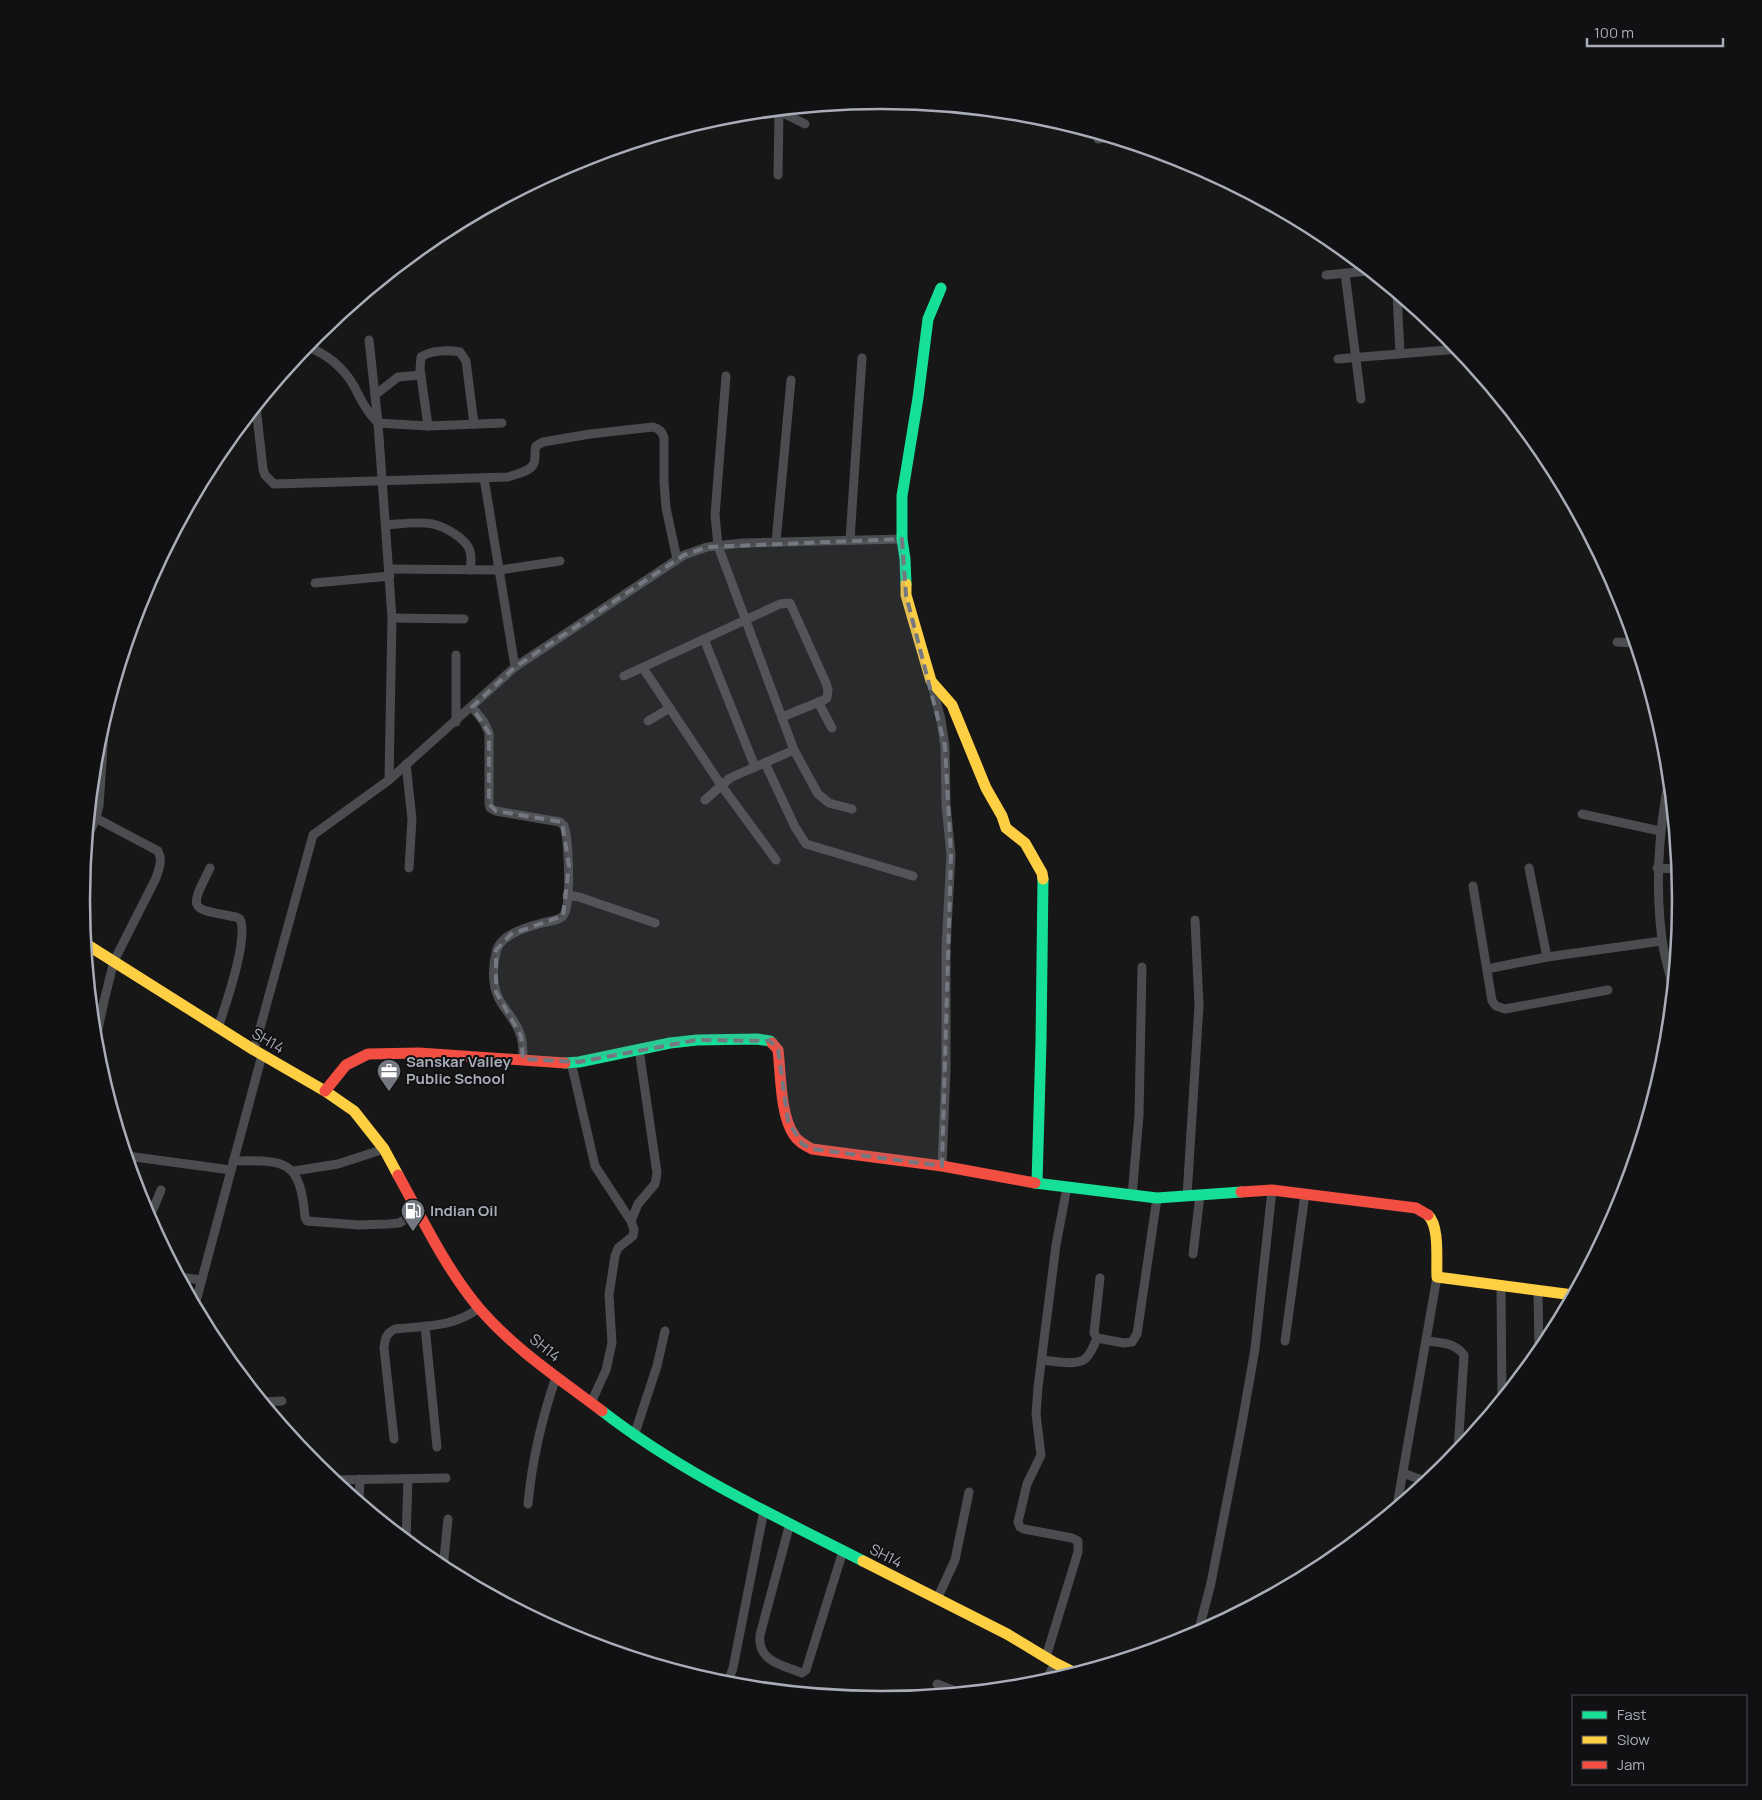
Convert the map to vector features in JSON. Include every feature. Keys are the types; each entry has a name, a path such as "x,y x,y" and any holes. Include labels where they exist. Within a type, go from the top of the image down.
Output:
{"street":[{"path":"787,115 805,124"},
{"path":"778,116 778,175"},
{"path":"1326,274 1362,272"},
{"path":"1345,273 1361,400"},
{"path":"941,288 930,311 928,320 902,496 902,539 905,559 906,596 941,720 945,746 946,805 951,855 946,947 946,1070 942,1166"},
{"path":"1397,300 1400,354"},
{"path":"369,340 378,423 390,573 392,618 389,780"},
{"path":"314,349 323,353 342,369 354,386 370,416 378,423 428,426 502,423"},
{"path":"428,426 421,375 421,357 425,354 453,351 460,352 468,367 474,424"},
{"path":"1338,359 1449,351"},
{"path":"850,540 862,358"},
{"path":"375,395 398,377 403,375 421,375"},
{"path":"726,376 715,515 718,546 794,750 823,800 852,809"},
{"path":"776,542 791,380"},
{"path":"257,413 263,469 265,475 274,484 508,477 531,468 535,461 534,452 536,446 542,442 590,434 658,428 664,438 666,508 677,559"},
{"path":"484,478 515,667"},
{"path":"386,525 432,524 454,534 465,542 469,549 471,558 470,570"},
{"path":"197,1297 232,1165 313,835 389,780 456,722 515,667 684,555 707,547 718,546 776,542 902,539"},
{"path":"315,583 390,573 500,570 560,561"},
{"path":"624,676 780,604 790,603 828,690 827,698 782,717"},
{"path":"392,618 464,619"},
{"path":"704,639 755,767"},
{"path":"1617,642 1629,643"},
{"path":"456,656 456,722"},
{"path":"643,668 721,785 776,860"},
{"path":"931,682 952,705 986,788 1002,816 1006,828 1024,843 1042,873 1042,1042 1037,1183"},
{"path":"818,702 832,728"},
{"path":"472,707 484,722 489,733 490,808 496,811 560,822 564,826 566,833 568,866 566,910 558,919 511,934 501,942 496,950 494,981 496,992 500,1002 517,1025 521,1036 523,1059"},
{"path":"648,721 670,708"},
{"path":"705,800 730,778 794,750"},
{"path":"765,763 795,828 806,844 913,876"},
{"path":"406,764 412,819 409,868"},
{"path":"96,803 100,789 101,769"},
{"path":"1665,800 1660,831 1657,868 1662,941 1668,969"},
{"path":"1582,814 1660,831"},
{"path":"95,817 158,851 161,857 156,878 114,961 100,1021"},
{"path":"210,868 196,897 196,904 199,909 204,911 240,919 243,930 235,969 218,1028"},
{"path":"1529,868 1547,958"},
{"path":"1657,868 1671,869"},
{"path":"1473,886 1492,1001 1496,1006 1505,1009 1608,990"},
{"path":"567,895 579,897 655,923"},
{"path":"1187,1196 1199,1005 1195,920"},
{"path":"1487,969 1662,941"},
{"name":"SH14","path":"92,948 258,1053 326,1091 354,1111 384,1149 418,1212 463,1287 479,1308 502,1332 634,1436 683,1466 764,1510 1007,1634 1067,1669"},
{"path":"1132,1196 1139,1114 1142,967"},
{"path":"326,1091 346,1065 368,1054 419,1053 523,1059 554,1063 571,1062 670,1043 757,1038 770,1041 778,1050 784,1105 788,1121 793,1134 802,1144 812,1150 828,1150 942,1166 1037,1183 1132,1196 1157,1198 1272,1190 1416,1208 1426,1213 1432,1219 1437,1277 1398,1499"},
{"path":"631,1221 638,1204 655,1184 657,1173 638,1050"},
{"path":"571,1062 595,1166 631,1221 634,1230 633,1236 618,1248 615,1256 609,1295 612,1343 606,1370 591,1403"},
{"path":"294,1172 338,1164 384,1149"},
{"path":"133,1157 232,1165 276,1162 294,1172 300,1184 304,1217 307,1221 359,1225 388,1224 399,1222 418,1212"},
{"path":"1047,1673 1079,1545 1078,1541 1072,1538 1024,1529 1020,1527 1018,1522 1027,1484 1041,1455 1036,1414 1056,1245 1067,1187"},
{"path":"153,1209 161,1190"},
{"path":"1201,1623 1223,1526 1255,1349 1272,1190"},
{"path":"1285,1341 1305,1194"},
{"path":"1193,1254 1200,1195"},
{"path":"1097,1338 1127,1343 1132,1342 1137,1334 1157,1198"},
{"path":"1437,1277 1567,1294"},
{"path":"1097,1338 1094,1333 1094,1326 1100,1278"},
{"path":"187,1279 202,1280"},
{"path":"1501,1286 1502,1390"},
{"path":"1538,1291 1539,1339"},
{"path":"394,1439 384,1348 385,1337 395,1328 458,1321 479,1308"},
{"path":"425,1326 437,1447"},
{"path":"634,1436 657,1366 665,1330"},
{"path":"1042,1360 1078,1362 1086,1358 1097,1338"},
{"path":"1426,1341 1453,1345 1459,1348 1464,1355 1459,1440"},
{"path":"528,1504 536,1444 556,1376"},
{"path":"1502,1381 1507,1385"},
{"path":"269,1402 282,1401"},
{"path":"1403,1472 1420,1479"},
{"path":"406,1533 408,1478"},
{"path":"343,1480 446,1478"},
{"path":"359,1495 360,1479"},
{"path":"937,1599 955,1560 969,1492"},
{"path":"729,1676 764,1510"},
{"path":"444,1559 448,1519"},
{"path":"790,1523 760,1635 759,1644 763,1653 772,1660 802,1673 806,1670 843,1551"},
{"path":"937,1684 947,1688"}],"highlighted area":[{"path":"902,539 906,595 945,746 951,855 942,1166 812,1149 802,1144 788,1121 778,1050 770,1041 697,1040 579,1062 523,1059 521,1036 496,992 496,950 511,934 563,916 569,866 562,822 496,811 489,804 489,733 472,707 515,667 684,555 707,547"}],"traffic: fast":[{"path":"906,584 902,539 902,496 918,398 928,319 941,288"},
{"path":"1037,1183 1043,879"},
{"path":"565,1063 579,1062 670,1043 697,1040 757,1039 772,1043"},
{"path":"1035,1183 1157,1198 1241,1192"},
{"path":"602,1411 632,1433 696,1474 863,1561"}],"traffic: slow":[{"path":"906,584 906,595 931,681 952,705 986,788 1002,816 1006,828 1025,843 1042,873 1043,879"},
{"path":"92,948 254,1050 325,1091 354,1111 384,1149 398,1175"},
{"path":"1428,1215 1432,1220 1436,1235 1437,1277 1567,1294"},
{"path":"863,1561 1007,1634 1066,1669"}],"traffic: jam":[{"path":"772,1043 778,1050 782,1094 789,1127 798,1140 812,1149 942,1166 1035,1183"},
{"path":"325,1091 346,1065 368,1054 419,1053 565,1063"},
{"path":"398,1175 445,1261 479,1308 522,1350 602,1411"},
{"path":"1241,1192 1272,1190 1416,1208 1428,1215"}],"place":[{"name":"Sanskar Valley Public School","path":"389,1092"},
{"name":"Indian Oil","path":"413,1232"}]}
